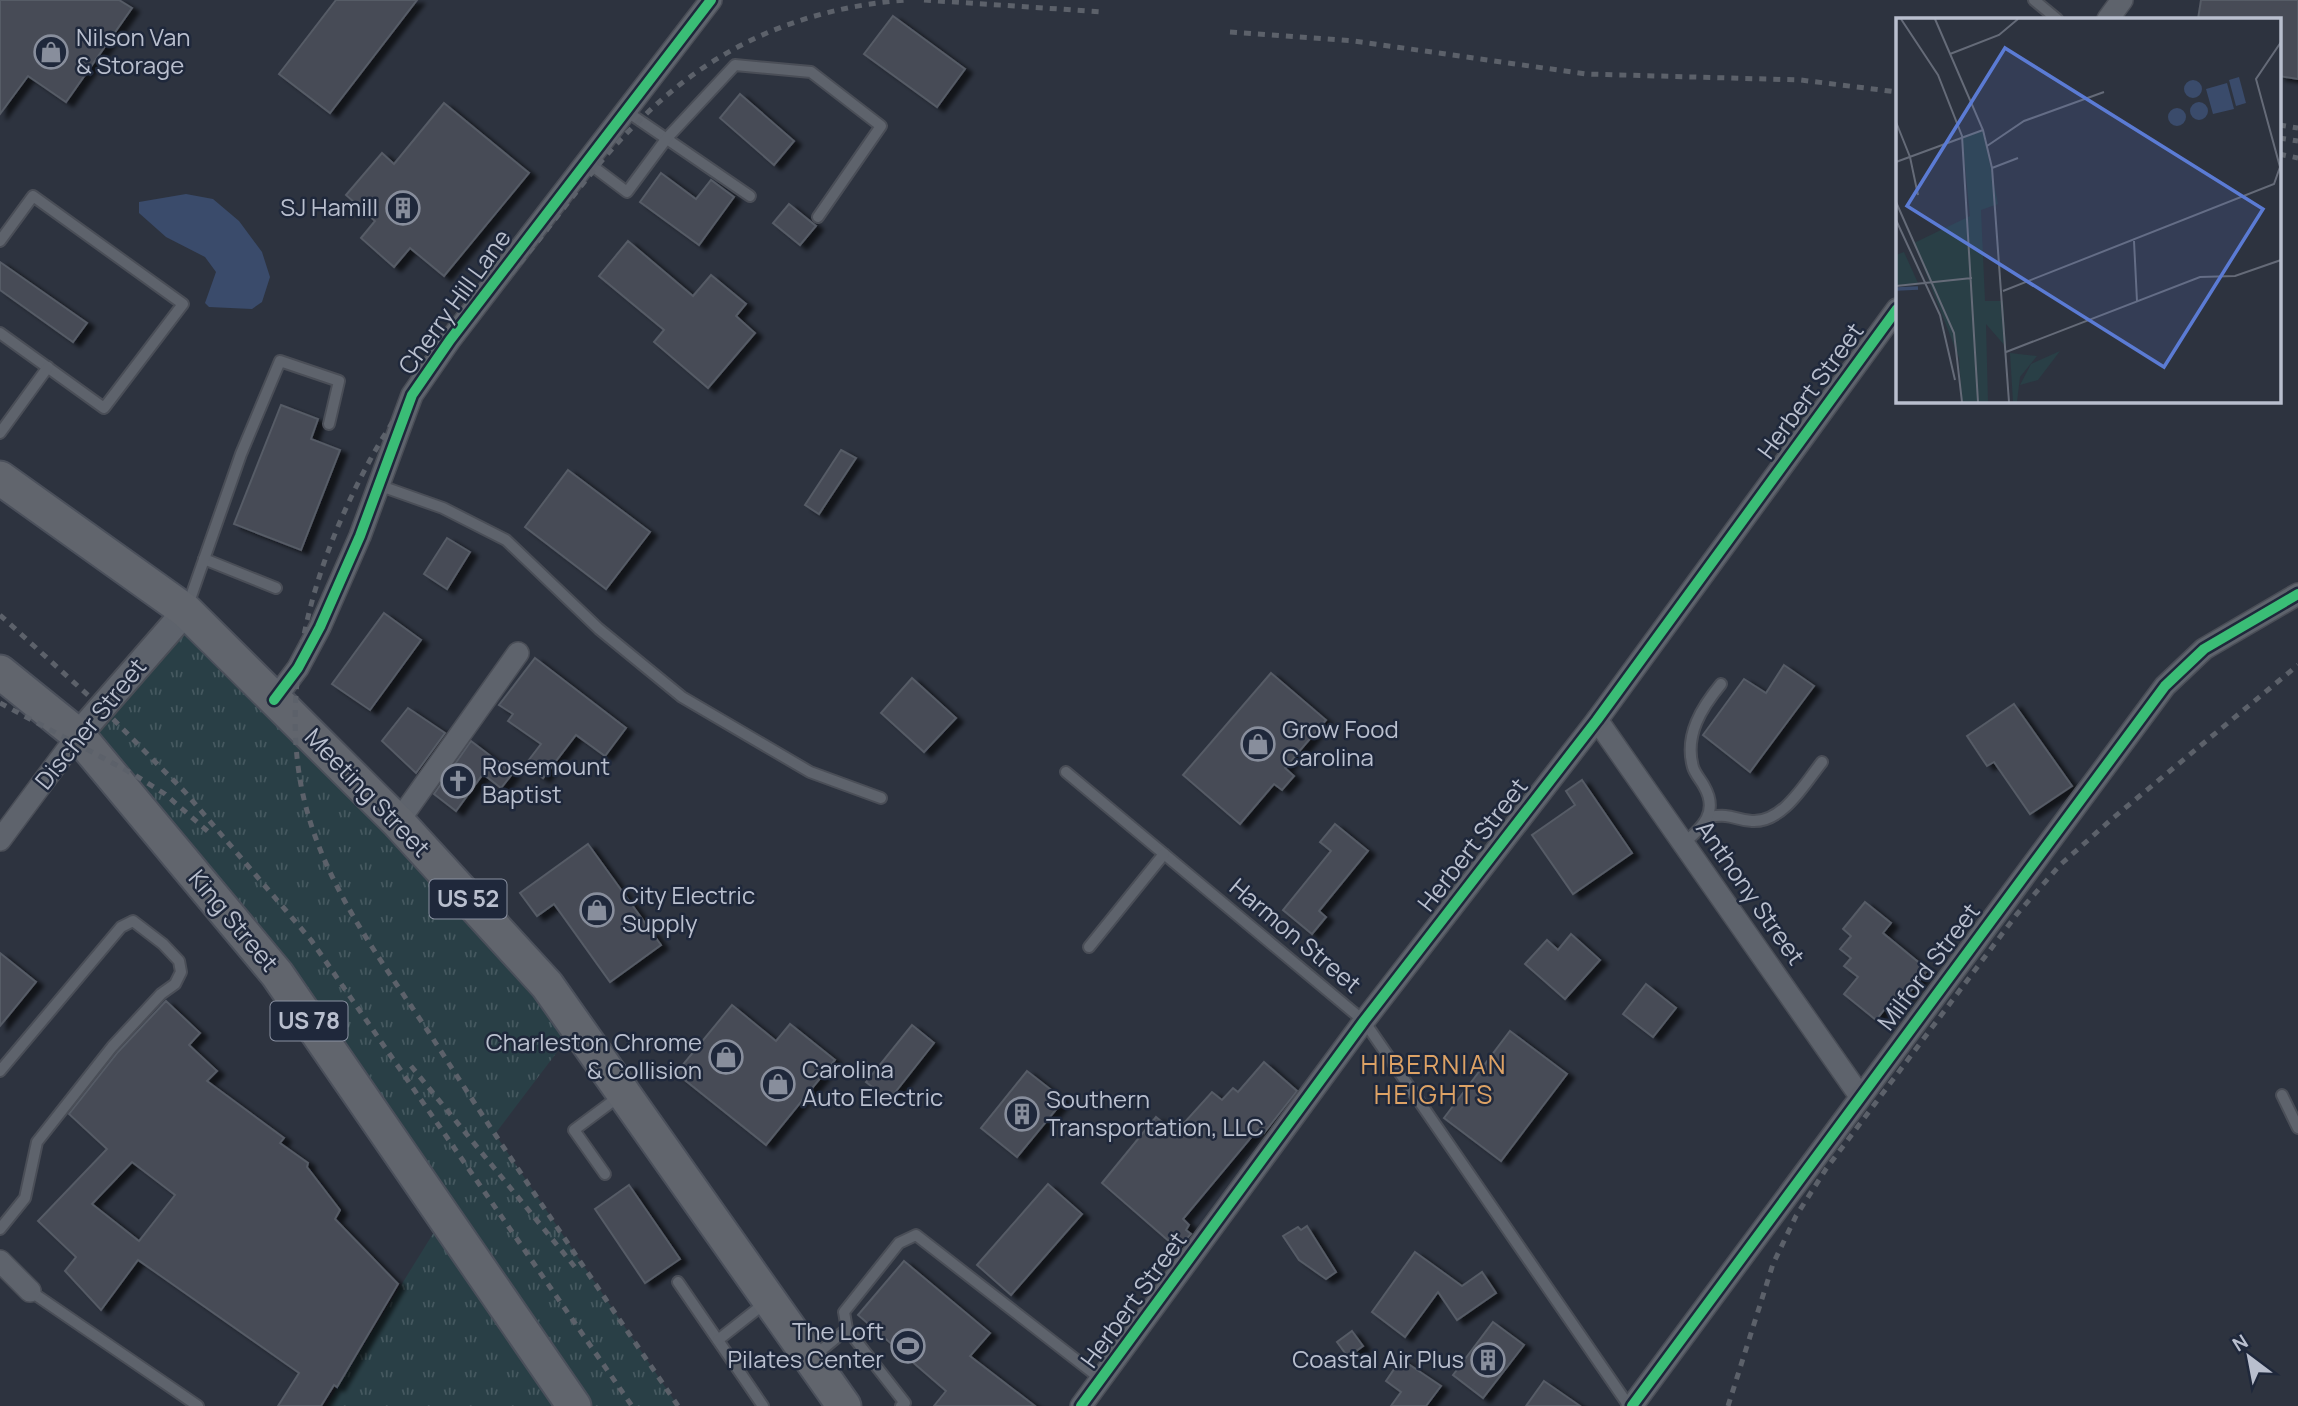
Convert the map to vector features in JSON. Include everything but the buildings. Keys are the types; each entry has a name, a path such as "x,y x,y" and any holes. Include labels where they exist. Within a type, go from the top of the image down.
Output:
{"main road":[{"name":"Meeting Street","path":"0,478 186,611 398,822 547,985 844,1406"},
{"name":"King Street","path":"0,673 78,735 277,974 574,1406"}],"street":[{"name":"Cherry Hill Lane","path":"274,700 298,668 320,627 360,536 412,395 450,340 711,0"},
{"path":"2109,18 2122,0"},
{"name":"Herbert Street","path":"1081,1406 1364,1021 1597,720 1896,310"},
{"name":"Milford Street","path":"1630,1406 2165,686 2204,649 2298,594"},
{"name":"Discher Street","path":"0,839 78,735 186,611"},
{"path":"398,822 518,653"},
{"name":"Anthony Street","path":"1597,720 1860,1096"},
{"path":"0,1261 30,1292"}],"lane":[{"path":"2034,0 2056,18"},
{"path":"587,162 627,192 667,138 735,65 811,72 881,126 818,217"},
{"path":"626,111 750,196"},
{"path":"0,241 33,195 183,304 104,408 0,332"},
{"path":"186,611 241,454 280,361 339,382 329,424"},
{"path":"0,433 48,367"},
{"path":"378,485 443,508 506,540 599,629 682,697 810,772 881,798"},
{"path":"204,559 276,588"},
{"path":"1709,817 1711,799 1693,768 1690,741 1702,708 1721,684"},
{"path":"1683,844 1709,817 1728,813 1749,821 1765,821 1784,808 1822,762"},
{"name":"Harmon Street","path":"1066,772 1364,1021 1630,1406"},
{"path":"1089,947 1164,854"},
{"path":"0,1071 121,927 133,920 163,944 178,961 181,972 176,984 161,994 112,1047 37,1142 25,1198 0,1229"},
{"path":"605,1174 574,1129 623,1093"},
{"path":"2282,1095 2298,1128"},
{"path":"901,1406 905,1403 847,1329 844,1312 899,1243 916,1235 1101,1379"},
{"path":"678,1282 763,1406"},
{"path":"30,1292 198,1406"},
{"path":"718,1340 769,1300"},
{"path":"811,1359 847,1329"}],"green space":[{"path":"186,611 576,1027 495,1134 678,1406 326,1406 444,1216 78,735"}],"water":[{"path":"186,194 213,199 239,221 262,252 270,277 262,302 252,309 209,307 205,303 216,272 205,257 166,237 139,213 139,202"}],"railway":[{"path":"678,1406 373,949 335,882 307,811 299,773 295,732 301,651 309,611 335,533 386,432 424,378 625,135 668,94 698,71 762,35 831,12 906,0"},
{"path":"924,0 1104,12"},
{"path":"1230,32 1354,41 1586,74 1801,80 1896,92"},
{"path":"2280,125 2298,128"},
{"path":"2280,138 2298,141"},
{"path":"2280,154 2298,158"},
{"path":"0,615 102,708 185,792 311,940 632,1406"},
{"path":"1728,1406 1773,1264 1796,1216 1826,1169 2017,914 2060,865 2113,818 2298,665"},
{"path":"0,703 135,775 165,794 212,835"},
{"path":"411,1066 579,1272"}],"cycle path":[{"path":"274,700 298,668 320,627 360,536 412,395 450,340 711,0"},
{"path":"1081,1406 1364,1021 1597,720 1896,310"},
{"path":"1632,1406 2165,686 2204,649 2298,594"}],"place":[{"name":"Nilson Van & Storage","path":"51,52"},
{"name":"SJ Hamill","path":"403,208"},
{"name":"Grow Food Carolina","path":"1258,744"},
{"name":"Rosemount Baptist","path":"458,781"},
{"name":"City Electric Supply","path":"597,910"},
{"name":"Charleston Chrome & Collision","path":"726,1057"},
{"name":"Carolina Auto Electric","path":"778,1084"},
{"name":"Southern Transportation, LLC","path":"1022,1114"},
{"name":"The Loft Pilates Center","path":"908,1346"},
{"name":"Coastal Air Plus","path":"1488,1360"}],"district":[{"name":"HIBERNIAN HEIGHTS","path":"1434,1080"}]}
